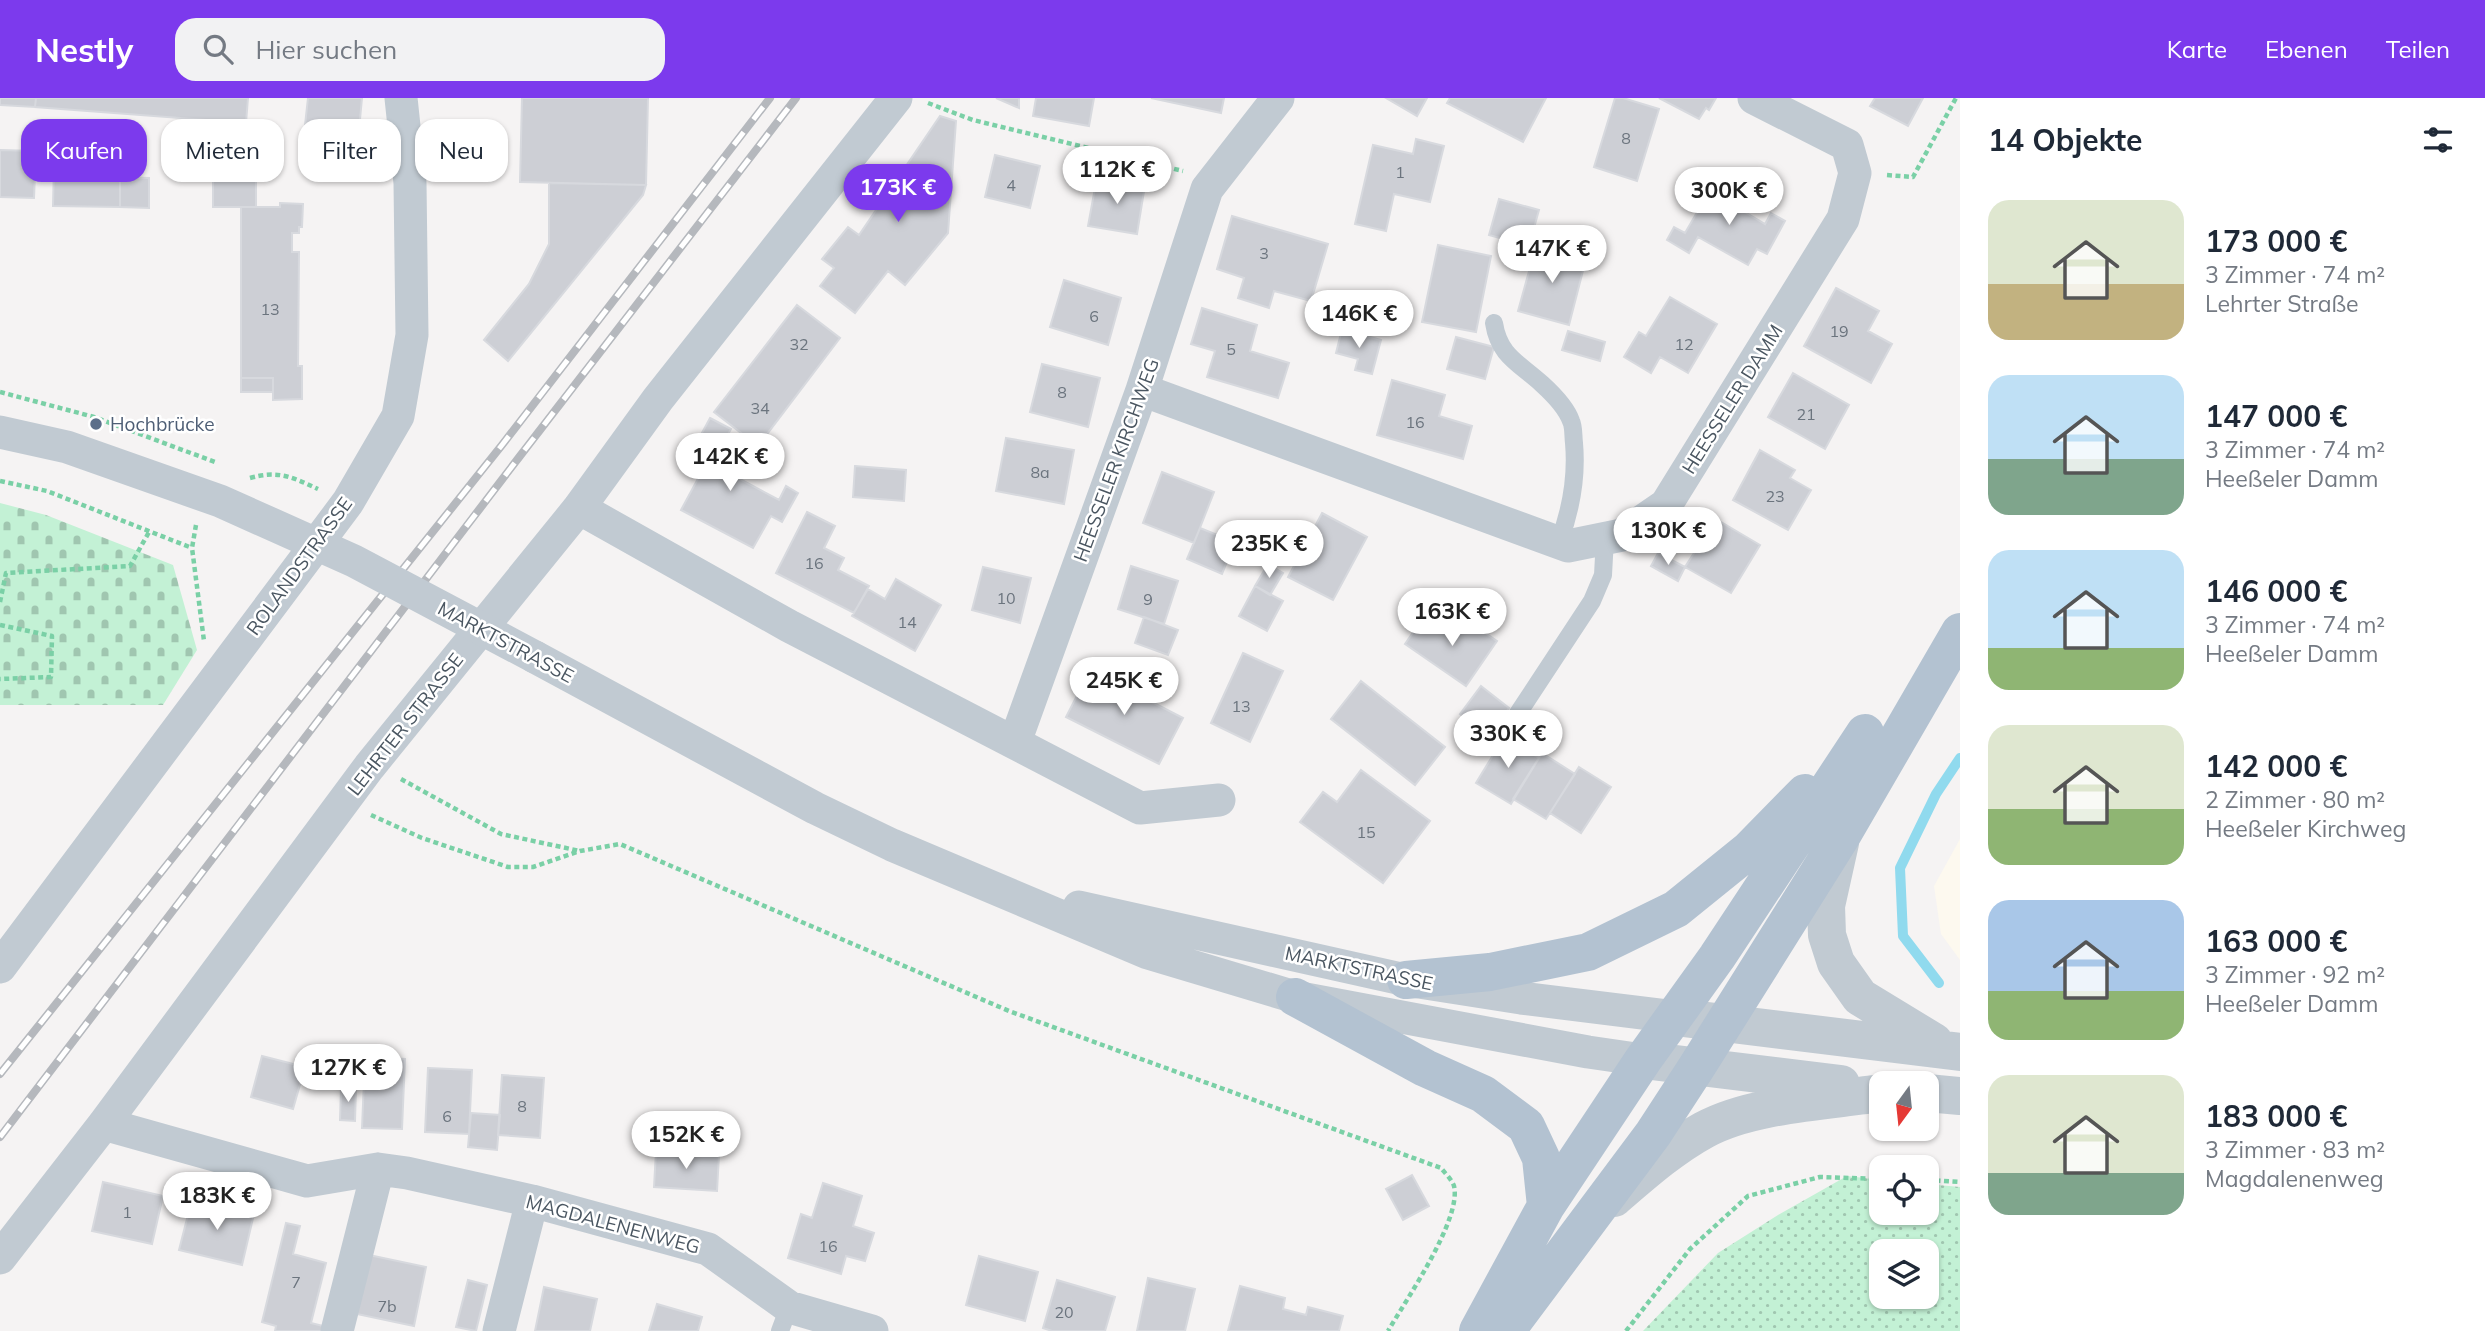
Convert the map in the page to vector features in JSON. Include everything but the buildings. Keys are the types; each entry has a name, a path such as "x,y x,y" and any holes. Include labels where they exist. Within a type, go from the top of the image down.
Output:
{"main road":[{"path":"1406,980 1490,972 1588,952 1676,909 1749,850 1865,733 1960,625"},
{"path":"1506,1331 1596,1213 1696,1068 1841,837 1960,632"},
{"path":"1478,1331 1546,1206 1865,733"},
{"path":"1295,997 1425,1068 1483,1094 1526,1126 1541,1158 1546,1206"}],"street":[{"name":"ROLANDSTRASSE","path":"0,967 348,502 398,416 412,335 410,183 401,98"},
{"name":"HEESSELER KIRCHWEG","path":"1015,742 1142,390 1208,189 1278,98"},
{"path":"1754,98 1847,145 1855,173"},
{"name":"LEHRTER STRASSE","path":"0,1258 104,1124 369,767 579,508 658,399 911,100"},
{"name":"HEESSELER DAMM","path":"1142,390 1568,546 1622,535 1666,505 1843,219 1855,173"},
{"name":"MARKTSTRASSE","path":"0,432 67,447 220,501 354,561 815,808 892,845 1148,953 1295,997 1643,1060"},
{"path":"579,508 789,626 1140,808 1219,800"},
{"path":"1841,837 1826,906 1827,935 1836,963 1860,997 1952,1050"},
{"name":"MARKTSTRASSE","path":"998,890 1406,980 1521,998 1952,1050"},
{"path":"1643,1060 1869,1090"},
{"path":"1596,1213 1648,1170 1705,1129 1751,1112 1869,1093"},
{"path":"1939,1094 1960,1096"},
{"name":"MAGDALENENWEG","path":"104,1124 307,1181 378,1169 532,1202 708,1248 784,1319 872,1331"},
{"path":"337,1331 378,1169"},
{"path":"499,1331 532,1202"}],"lane":[{"path":"1494,323 1496,339 1508,355 1556,397 1572,422 1575,458 1572,494 1559,542"},
{"path":"1517,715 1591,601 1603,575 1605,538"}],"path":[{"path":"1855,173 1913,177 1956,98"},
{"path":"911,100 973,120 1215,179"},
{"path":"0,481 47,491 192,548 205,642"},
{"path":"0,602 3,573 130,566 149,532"},
{"path":"0,625 52,636 51,677 0,679"},
{"path":"400,779 501,834 580,851"},
{"path":"343,803 422,838 508,867 533,867 580,851 621,844 1009,1011 1441,1168 1454,1184 1454,1208 1440,1241 1388,1331"},
{"path":"1626,1331 1690,1249 1748,1196 1820,1177 1869,1179"},
{"path":"1939,1181 1960,1182"}],"shaded area":[{"path":"1960,839 1960,960 1941,934 1934,886"}],"green space":[{"path":"0,503 46,515 173,565 197,650 163,705 0,705"},
{"path":"1847,1176 1869,1179 1869,1225 1939,1225 1939,1185 1960,1187 1960,1331 1643,1331 1718,1253"}],"waterway":[{"path":"1939,983 1903,936 1900,868 1936,794 1960,758"}],"railway":[{"path":"0,1074 502,445 770,98"},
{"path":"0,1137 796,98"}],"place":[{"name":"Hochbrücke","path":"96,424"}]}
